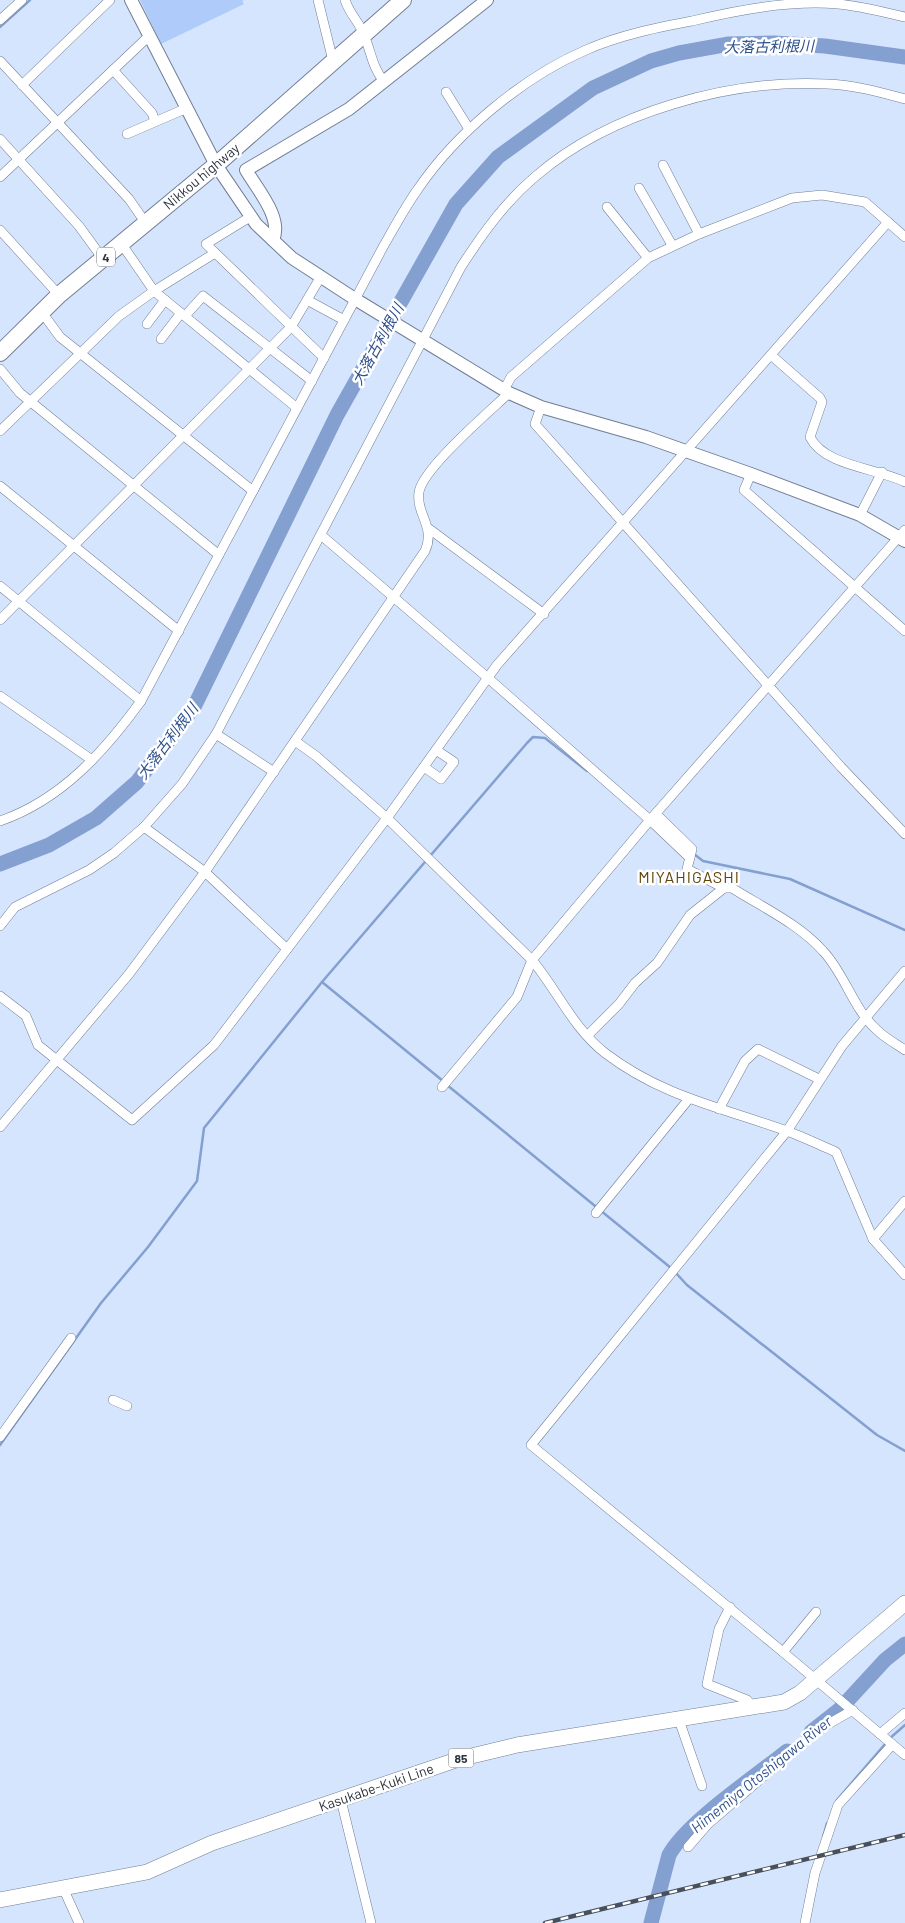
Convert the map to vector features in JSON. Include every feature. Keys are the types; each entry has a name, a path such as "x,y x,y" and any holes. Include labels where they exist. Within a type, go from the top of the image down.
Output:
{"highway":[{"name":"Nikkou highway","path":"0,353 59,295 216,165 403,0"}],"main road":[{"name":"Kasukabe-Kuki Line","path":"0,1900 147,1872 220,1840 459,1759 516,1745 784,1702 818,1681 905,1603"}],"street":[{"path":"0,20 22,0"},
{"path":"22,84 110,0"},
{"path":"131,0 216,165 250,216 292,258 320,278 506,391 541,407 687,450 860,515 903,536 855,587 653,817 532,960 517,997 442,1087"},
{"path":"318,0 333,61"},
{"path":"345,0 350,14 364,34 371,61 384,82"},
{"path":"273,240 277,231 273,216 246,170 349,109 487,0"},
{"path":"0,821 42,802 92,760 122,728 141,700 344,320 417,189 435,165 469,129 520,88 586,50 635,34 740,10 786,5 836,2 905,17"},
{"path":"0,177 149,36"},
{"path":"0,61 129,198 145,222"},
{"path":"113,70 152,113 155,121"},
{"path":"0,926 15,907 89,870 114,854 144,827 182,784 216,734 461,267 489,224 507,203 552,162 579,144 615,124 673,104 722,93 776,85 827,84 866,89 905,99"},
{"path":"446,92 469,129"},
{"path":"127,134 187,108"},
{"path":"0,139 79,226 103,259"},
{"path":"663,164 699,234"},
{"path":"639,188 672,245"},
{"path":"0,1127 56,1058 129,974 205,872 425,551 429,542 428,528 419,502 422,483 458,441 506,391 511,377 648,258 672,245 792,198 822,195 865,202 905,237"},
{"path":"607,207 648,258"},
{"path":"250,216 206,244 324,358"},
{"path":"0,996 26,1016 38,1045 132,1120 214,1046 387,818 488,678 888,222"},
{"path":"0,230 59,295"},
{"path":"121,243 154,291 297,408"},
{"path":"0,431 120,316 154,291 215,252"},
{"path":"0,620 291,327 320,278"},
{"path":"161,340 203,296 312,381"},
{"path":"147,324 165,300"},
{"path":"307,300 344,320"},
{"path":"41,311 60,337 253,491"},
{"path":"771,355 820,398 822,402 810,436 822,452 833,459 882,472 905,482"},
{"path":"0,369 20,393 219,555"},
{"path":"541,407 536,424 905,834"},
{"path":"860,515 882,472"},
{"path":"751,474 744,490 905,631"},
{"path":"0,486 179,631"},
{"path":"428,528 544,614"},
{"path":"321,535 692,849 687,869 724,888 732,888 796,927 822,949 832,961 865,1016 877,1030 905,1050"},
{"path":"0,586 141,700"},
{"path":"0,696 92,760"},
{"path":"216,734 274,772"},
{"path":"295,741 316,756 387,818 532,960 551,983 559,1002 604,1052 659,1087 688,1100 787,1131 836,1152 874,1239 905,1275"},
{"path":"424,767 441,779 454,762 436,750"},
{"path":"144,827 205,872 287,949"},
{"path":"588,1035 619,1004 635,983 656,963 690,914 724,888"},
{"path":"905,971 865,1016 819,1079 787,1131 530,1445 730,1607 905,1755"},
{"path":"719,1109 740,1069 749,1056 758,1049 819,1079"},
{"path":"596,1213 688,1100"},
{"path":"874,1239 905,1201"},
{"path":"0,1437 71,1338"},
{"path":"113,1400 127,1406"},
{"path":"730,1607 720,1629 707,1684 747,1700 754,1708"},
{"path":"784,1652 816,1612"},
{"path":"688,1847 708,1824 816,1731 851,1708"},
{"path":"881,1735 905,1713"},
{"path":"678,1720 702,1786"},
{"path":"806,1923 815,1873 838,1804 891,1744"},
{"path":"341,1800 371,1923"},
{"path":"63,1888 79,1923"}],"shaded area":[{"path":"140,0 244,0 242,1 244,4 161,44"}],"waterway":[{"path":"0,27 30,0"},
{"name":"大落古利根川","path":"0,864 49,845 96,818 137,782 194,707 337,415 456,204 498,157 593,88 651,61 679,53 729,44 774,43 825,46 905,57"},
{"path":"0,1445 101,1303 148,1247 197,1181 204,1128 322,982 527,743 533,737 545,738 587,771"},
{"path":"694,854 703,861 790,879 905,930"},
{"path":"322,982 443,1081"},
{"path":"447,1085 671,1268"},
{"path":"675,1272 687,1285 877,1435 905,1451"},
{"name":"Himemiya Otoshigawa River","path":"811,1732 839,1710 885,1660 905,1644"},
{"path":"889,1739 905,1725"},
{"path":"837,1800 886,1743"},
{"name":"Himemiya Otoshigawa River","path":"651,1923 669,1855 678,1842 706,1814 787,1751"},
{"path":"823,1837 827,1823"}],"railway":[{"path":"545,1923 905,1835"}],"district":[{"name":"MIYAHIGASHI","path":"689,876"}]}
